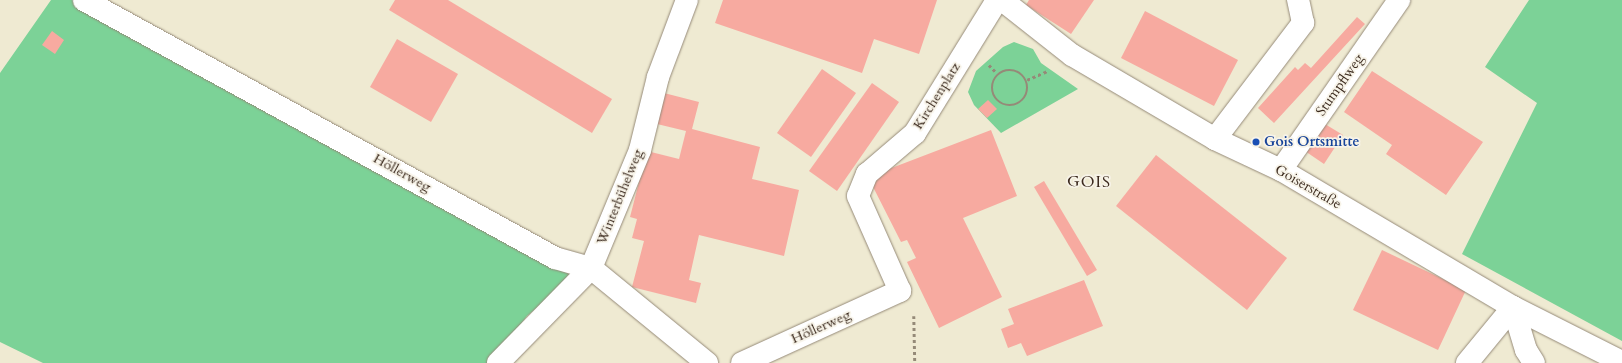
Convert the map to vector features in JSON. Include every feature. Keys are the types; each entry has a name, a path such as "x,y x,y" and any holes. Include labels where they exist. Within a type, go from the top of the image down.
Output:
{"street":[{"name":"Höllerweg","path":"84,0 555,258 591,268 707,363"},
{"name":"Winterbühelweg","path":"498,363 591,268 640,150 658,77 687,0"},
{"name":"Kirchenplatz","path":"900,291 858,196 867,174 915,133 997,0"},
{"name":"Goiserstraße","path":"1002,0 1072,55 1215,139 1281,170 1513,307 1622,362"},
{"path":"1215,139 1303,23 1298,0"},
{"name":"Stumpflweg","path":"1281,170 1398,0"},
{"name":"Höllerweg","path":"742,363 900,291"},
{"path":"1467,363 1513,307"},
{"path":"1513,307 1526,350 1534,363"}],"path":[{"path":"1018,72 1027,80 1026,96 1014,107 1004,105 993,95 992,84 997,73 1018,72"},
{"path":"900,291 914,313 915,363"}],"green space":[{"path":"51,0 103,0 302,127 569,274 556,292 527,316 491,363 43,363 0,342 0,73"},
{"path":"1529,0 1622,0 1622,341 1462,254 1537,103 1485,67"},
{"path":"1014,42 1033,49 1041,63 1078,89 1001,133 974,105 968,92 976,71 1003,47"}],"building":[{"path":"395,0 448,0 612,99 592,133 389,10"},
{"path":"723,0 937,0 919,54 874,39 862,73 715,23"},
{"path":"1029,0 1094,0 1071,34 1026,5"},
{"path":"1145,11 1238,60 1214,106 1121,58"},
{"path":"1357,17 1365,24 1274,123 1258,108 1295,67 1298,70 1305,63 1311,68"},
{"path":"52,31 64,40 55,54 42,45"},
{"path":"397,39 458,74 431,122 370,87"},
{"path":"822,69 856,93 811,157 777,133"},
{"path":"1372,71 1483,142 1446,195 1386,154 1392,145 1344,112"},
{"path":"872,83 899,102 837,191 809,171"},
{"path":"664,93 699,102 692,129 760,147 752,179 799,190 784,256 699,235 689,280 701,283 696,303 632,287 644,241 632,238 637,219 630,217 647,151 679,159 686,131 657,124"},
{"path":"988,100 997,109 987,118 978,109"},
{"path":"1320,121 1343,135 1324,164 1302,149"},
{"path":"991,130 1017,196 963,218 1002,297 939,328 907,262 916,258 907,240 901,242 868,177"},
{"path":"1156,155 1287,258 1247,310 1116,206"},
{"path":"1044,181 1097,270 1087,276 1034,187"},
{"path":"1382,250 1466,290 1438,350 1353,310"},
{"path":"1084,280 1103,326 1027,356 1021,343 1008,348 1001,329 1014,324 1008,309"}],"place":[{"name":"Gois Ortsmitte","path":"1256,142"}],"district":[{"name":"GOIS","path":"1089,182"}]}
